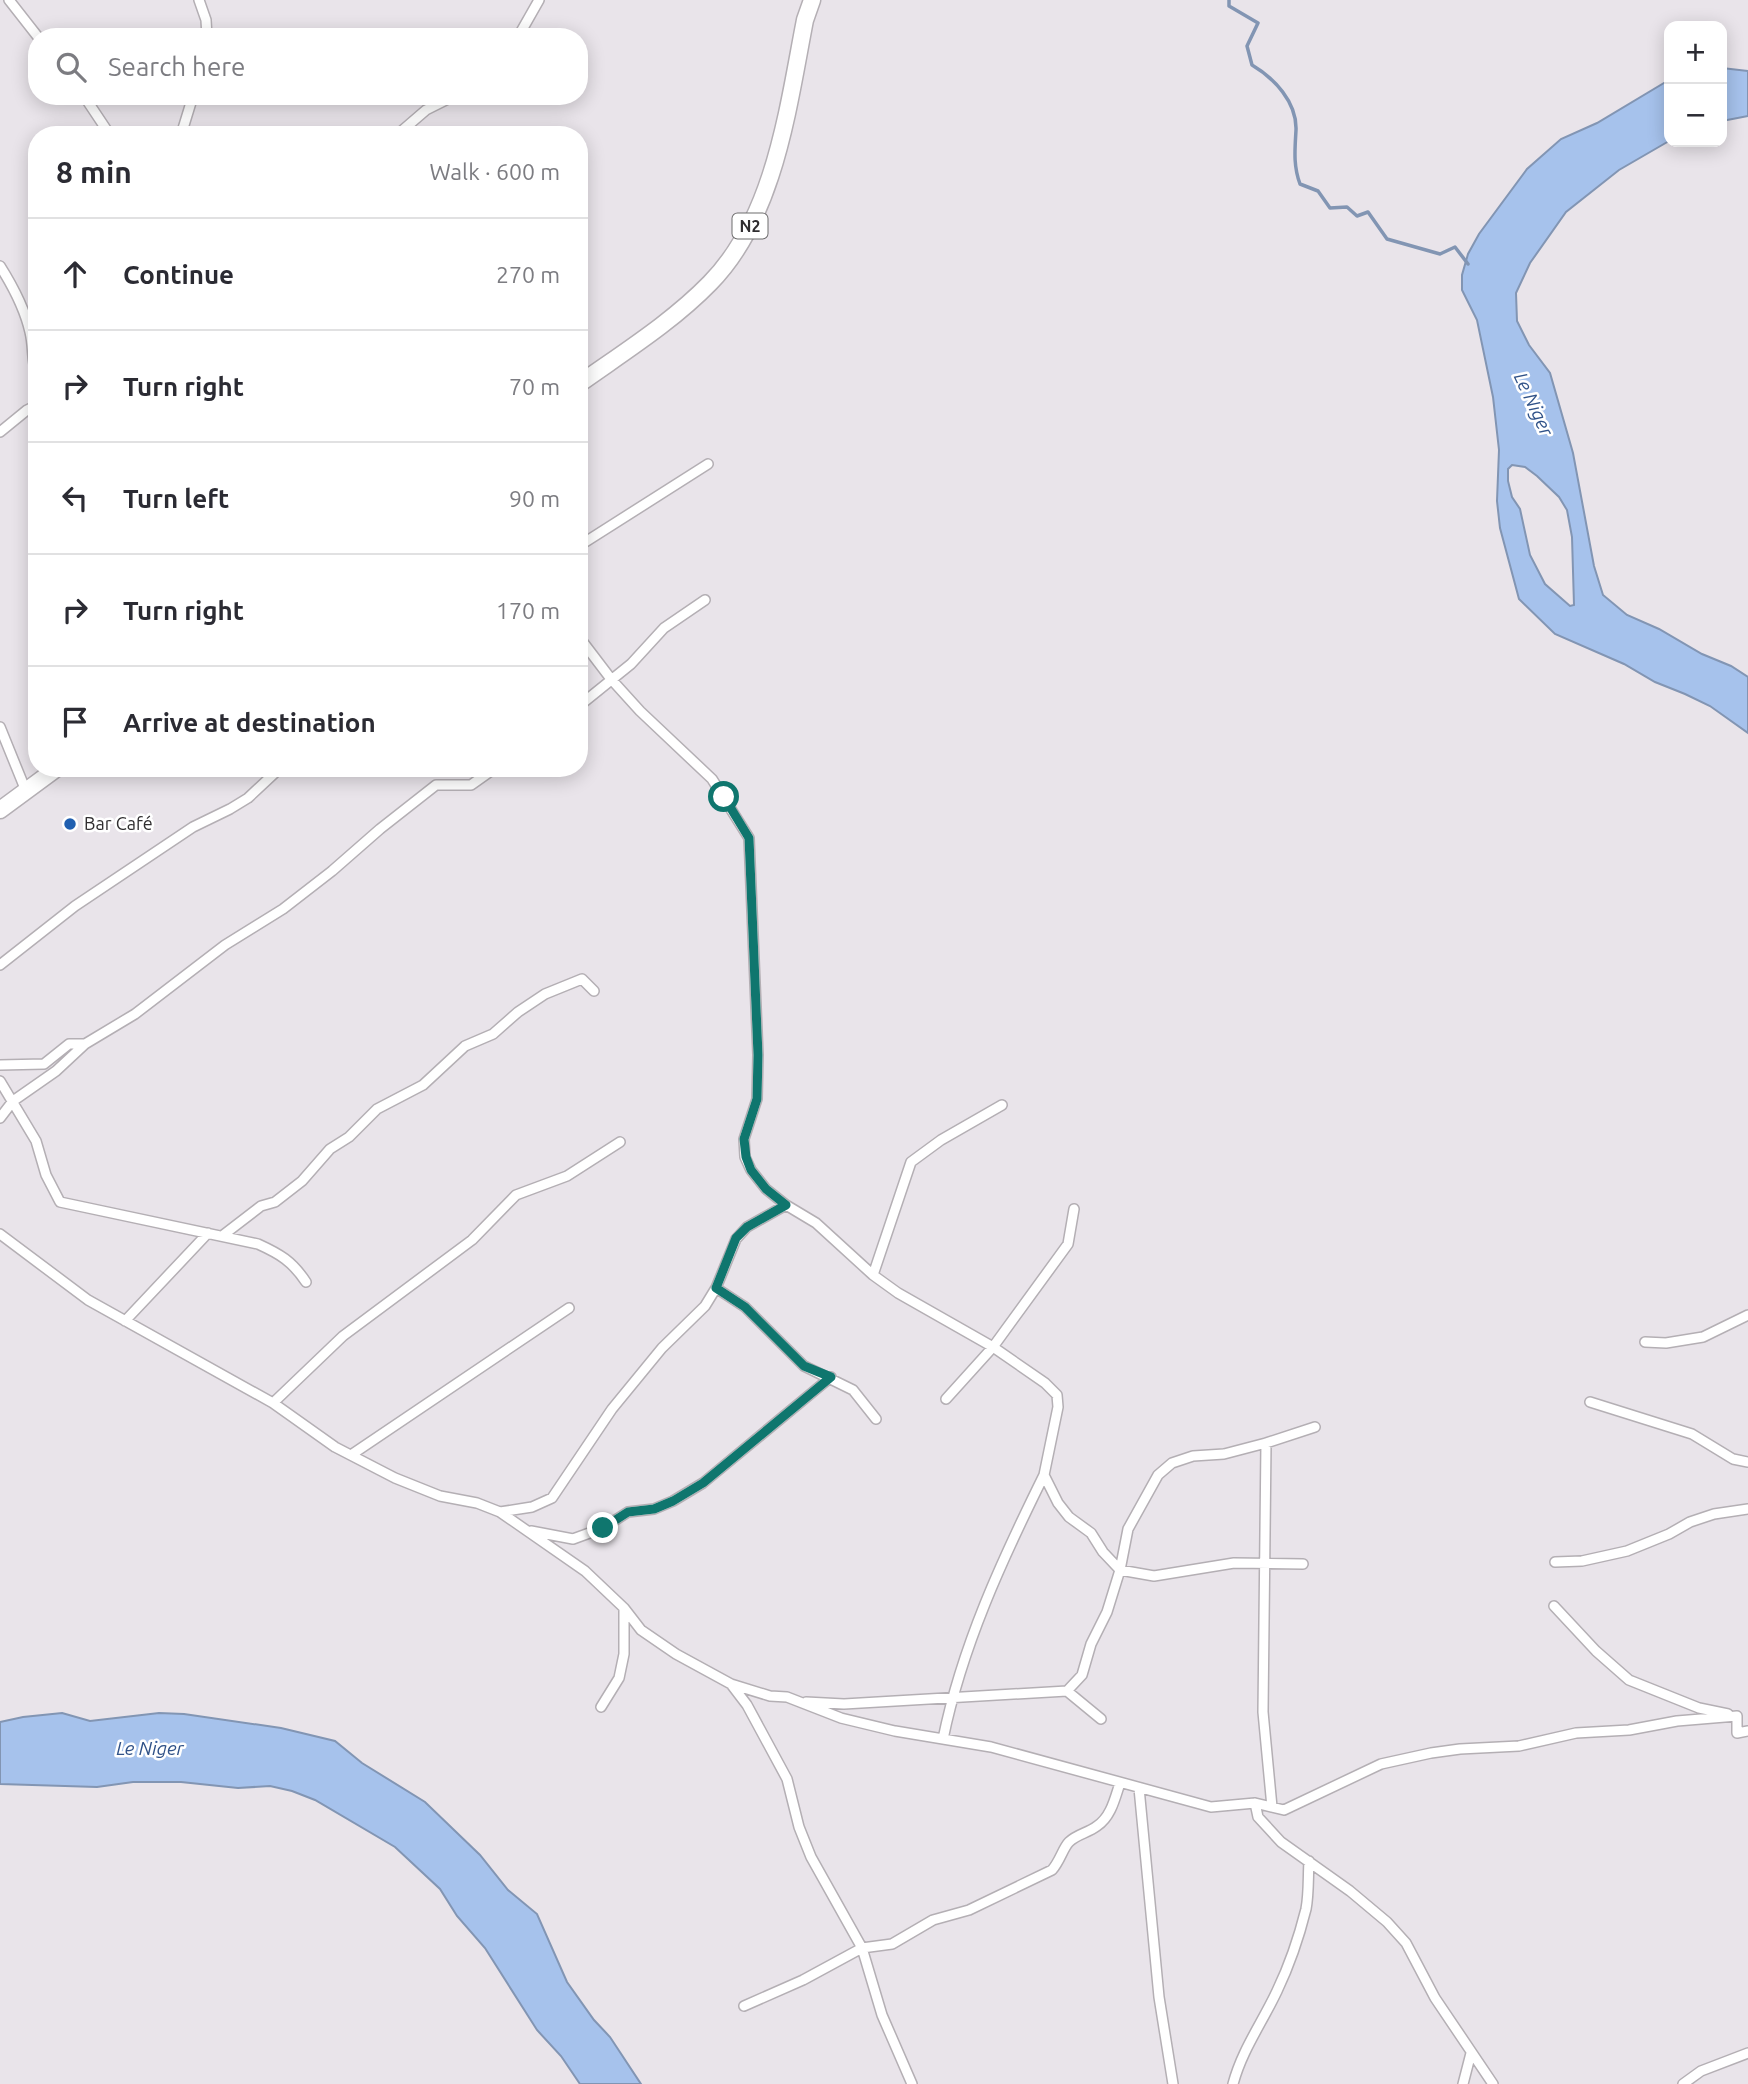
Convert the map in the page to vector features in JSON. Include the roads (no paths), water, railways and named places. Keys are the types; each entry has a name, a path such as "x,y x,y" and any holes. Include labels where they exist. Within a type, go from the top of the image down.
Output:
{"highway":[{"name":"N2","path":"588,378 665,322 712,282 746,235 770,181 805,20 812,0"},
{"path":"0,810 45,777"}],"street":[{"path":"9,0 31,28"},
{"path":"199,0 206,28"},
{"path":"523,28 539,0"},
{"path":"90,105 104,126"},
{"path":"184,126 190,105"},
{"path":"407,126 436,105"},
{"path":"0,266 28,327"},
{"path":"0,432 28,410"},
{"path":"588,540 708,464"},
{"path":"588,698 631,664 664,628 705,600"},
{"path":"588,649 611,679 668,739 712,779 749,838 758,1055 757,1099 744,1139 751,1170 766,1189 816,1223 873,1275 898,1293 993,1347 1045,1383 1057,1395 1058,1407 1044,1475 999,1566 951,1698 943,1739"},
{"path":"0,727 26,791"},
{"path":"0,965 75,906 193,827 248,798 270,777"},
{"path":"0,1118 13,1101 56,1071 85,1044 135,1014 225,945 283,909 332,872 436,785 471,785 482,777"},
{"path":"222,1236 261,1206 275,1202 302,1181 330,1149 349,1137 377,1109 423,1085 465,1046 493,1034 518,1012 545,994 582,979 594,991"},
{"path":"0,1065 44,1064 69,1044 85,1044"},
{"path":"0,1081 36,1141 46,1175 60,1202 258,1244 296,1266 306,1282"},
{"path":"873,1275 911,1162 941,1140 1002,1105"},
{"path":"273,1403 343,1336 472,1240 516,1195 567,1176 620,1142"},
{"path":"499,1512 532,1507 552,1499 612,1409 662,1348 705,1306 716,1288 736,1238 747,1227 786,1205"},
{"path":"946,1399 993,1347 1068,1244 1074,1209"},
{"path":"125,1321 208,1233"},
{"path":"0,1234 88,1300 273,1403 351,1455 395,1478 440,1496 477,1503 499,1512 585,1571 624,1608 641,1630 676,1654 731,1684 770,1696 844,1704 1067,1691 1101,1719"},
{"path":"716,1288 745,1307 804,1366 853,1390 876,1419"},
{"path":"351,1455 569,1308"},
{"path":"1645,1342 1666,1343 1703,1337 1748,1315"},
{"path":"526,1530 573,1539 603,1528 628,1512 654,1509 673,1501 703,1483 831,1377"},
{"path":"1590,1402 1692,1434 1733,1459 1748,1462"},
{"path":"1067,1691 1082,1675 1091,1644 1107,1612 1120,1570 1128,1529 1158,1475 1172,1463 1193,1456 1224,1454 1315,1427"},
{"path":"1266,1443 1263,1713 1272,1807"},
{"path":"1044,1475 1058,1503 1069,1517 1091,1533 1103,1552 1120,1570 1154,1576 1234,1563 1303,1564"},
{"path":"1555,1562 1582,1561 1627,1551 1669,1534 1690,1522 1714,1514 1748,1509"},
{"path":"1554,1606 1629,1680 1699,1708 1737,1716"},
{"path":"601,1707 619,1678 624,1654 624,1608"},
{"path":"731,1684 747,1705 787,1779 799,1827 811,1857 862,1948 881,2015 912,2084"},
{"path":"787,1697 841,1718 992,1748 1211,1807 1255,1803 1284,1810 1381,1764 1431,1753 1519,1746 1576,1733 1629,1730 1677,1721 1737,1716"},
{"path":"1737,1716 1737,1733 1748,1731"},
{"path":"744,2006 803,1980 862,1948 892,1944 933,1920 969,1910 1052,1870 1061,1859 1066,1845 1077,1835 1098,1826 1110,1813 1120,1783"},
{"path":"1139,1788 1159,1997 1173,2084"},
{"path":"1255,1803 1258,1816 1282,1842 1350,1891 1387,1922 1406,1943 1434,1998 1493,2084"},
{"path":"1233,2084 1237,2068 1289,1964 1306,1908 1308,1861"},
{"path":"1463,2084 1472,2053"},
{"path":"1683,2084 1701,2071 1748,2053"}],"water":[{"path":"1727,69 1748,71 1748,116 1727,120"},
{"name":"Le Niger","path":"1664,83 1664,144 1619,170 1566,212 1530,263 1516,293 1517,321 1529,345 1550,373 1573,453 1594,566 1603,595 1627,615 1659,629 1748,677 1748,733 1710,706 1555,634 1519,599 1500,528 1497,501 1499,450 1493,397 1477,320 1462,290 1462,275 1468,254 1479,234 1527,169 1561,139 1597,123","holes":["1512,465 1525,467 1559,497 1567,510 1572,537 1574,605 1570,606 1545,584 1530,555 1520,509 1512,497 1508,469"]},
{"name":"Le Niger","path":"62,1713 90,1721 159,1713 184,1714 281,1728 335,1741 362,1763 425,1802 480,1855 508,1890 537,1914 567,1982 594,2020 610,2037 641,2084 580,2084 561,2056 537,2030 485,1948 457,1916 440,1889 395,1847 315,1800 270,1786 238,1788 181,1782 133,1782 97,1787 0,1784 0,1722"}],"waterway":[{"path":"1229,0 1229,6 1258,23 1247,46 1252,65 1276,84 1293,110 1296,130 1295,164 1300,184 1318,191 1330,208 1347,207 1357,216 1368,212 1387,239 1440,254 1455,247 1468,264"}],"place":[{"name":"Bar Café","path":"70,824"}]}
